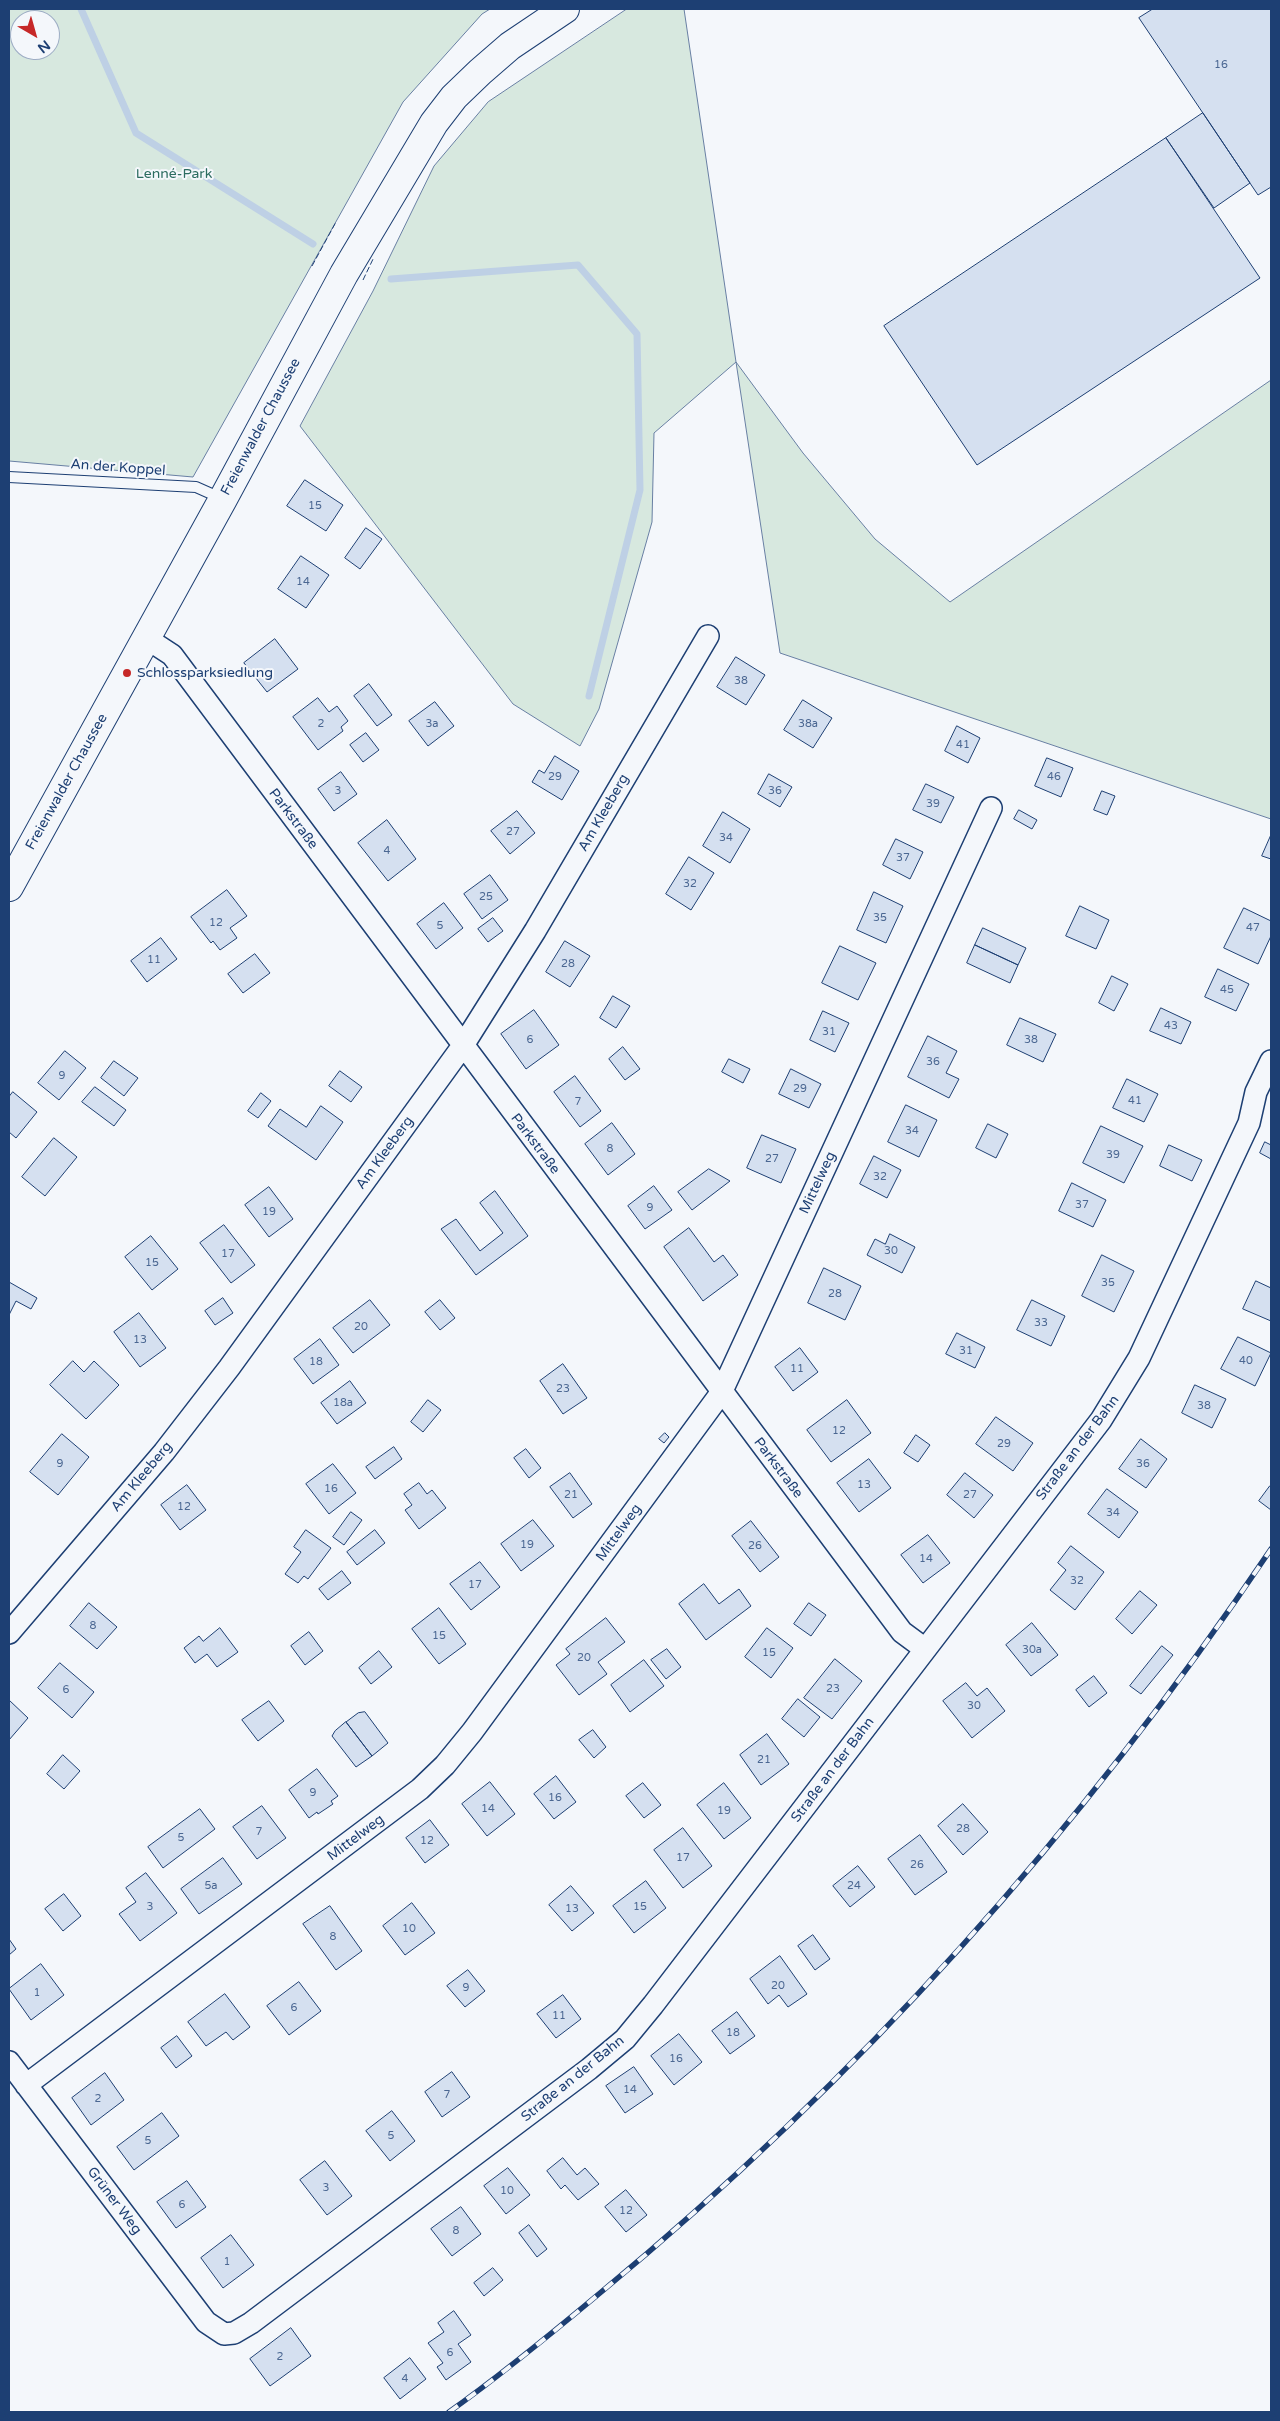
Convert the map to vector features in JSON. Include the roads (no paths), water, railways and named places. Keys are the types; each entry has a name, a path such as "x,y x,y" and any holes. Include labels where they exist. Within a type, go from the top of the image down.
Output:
{"main road":[{"name":"Freienwalder Chaussee","path":"9,887 223,499 344,274 434,123 454,97 480,72 510,46 565,9"}],"street":[{"name":"Am Kleeberg","path":"9,1633 164,1452 229,1368 462,1047 535,931 708,636"},
{"name":"Parkstraße","path":"146,638 170,653 462,1047 902,1632 925,1649"},
{"name":"Mittelweg","path":"26,2085 420,1789 445,1766 478,1725 721,1392 991,808"},
{"name":"Straße an der Bahn","path":"224,2334 234,2333 251,2323 589,2069 625,2039 659,1998 1118,1395 1139,1358 1249,1123 1256,1092 1271,1061"},
{"name":"Grüner Weg","path":"9,2062 206,2322 224,2334"}],"lane":[{"name":"An der Koppel","path":"9,477 196,487 223,499"}],"waterway":[{"path":"81,9 136,133 313,244"},
{"path":"391,279 578,265 637,334 640,490 589,696"}],"railway":[{"path":"449,2412 488,2384 544,2339 696,2211 788,2126 877,2037 963,1945 1045,1850 1124,1752 1199,1652 1271,1549"}],"place":[{"name":"Schlossparksiedlung","path":"127,673"}],"park label":[{"name":"Lenné-Park","path":"174,174"}]}
